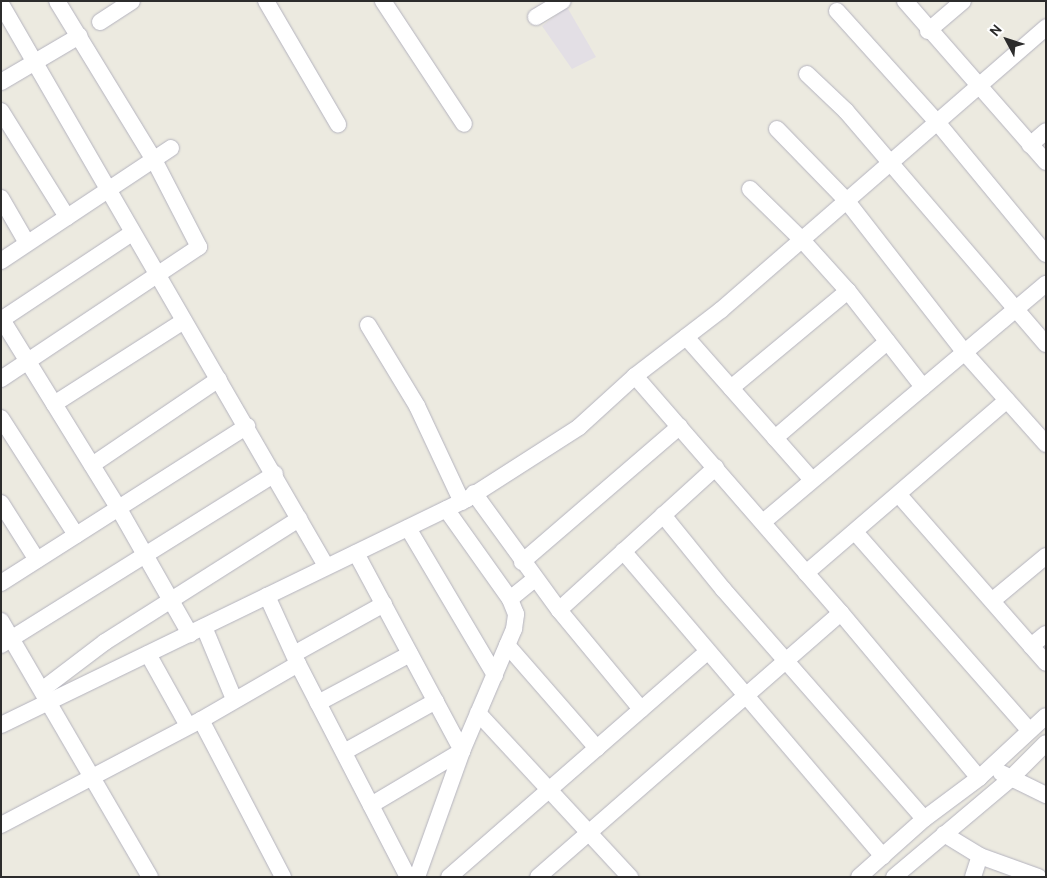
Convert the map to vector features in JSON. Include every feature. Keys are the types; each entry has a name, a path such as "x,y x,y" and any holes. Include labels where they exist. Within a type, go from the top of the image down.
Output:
{"street":[{"path":"1,378 199,247 154,160 57,1"},
{"path":"100,22 132,1"},
{"path":"266,1 338,124"},
{"path":"383,1 464,124"},
{"path":"536,17 563,1"},
{"path":"905,1 928,31 1046,162"},
{"path":"928,31 963,1"},
{"path":"1,4 6,21 35,63 156,276 247,426 326,566"},
{"path":"837,11 937,122 1046,254"},
{"path":"46,695 148,654 446,509 579,426 635,376 686,337 802,240 1046,27"},
{"path":"1,82 80,36"},
{"path":"807,74 846,111 1046,344"},
{"path":"1,111 67,217"},
{"path":"777,129 846,200 965,353 1046,444"},
{"path":"1030,145 1046,131"},
{"path":"1,261 171,148"},
{"path":"750,189 802,240 848,291 923,387"},
{"path":"1,198 27,244"},
{"path":"132,233 1,319 119,509 171,602 197,630 234,699"},
{"path":"763,522 1046,284"},
{"path":"731,388 848,291"},
{"path":"54,404 184,321"},
{"path":"368,325 417,406 468,497 642,709"},
{"path":"686,337 812,479"},
{"path":"775,438 887,342"},
{"path":"635,376 841,612 979,778"},
{"path":"92,465 219,379"},
{"path":"806,573 899,495 1007,400"},
{"path":"1,418 76,536"},
{"path":"1,582 119,509 247,426"},
{"path":"522,562 680,426"},
{"path":"559,610 716,467"},
{"path":"6,642 275,474"},
{"path":"899,495 993,600 1046,663"},
{"path":"1,504 37,560"},
{"path":"417,877 462,751 514,629 516,614 510,599 446,509"},
{"path":"663,515 924,819"},
{"path":"1,725 46,695 105,642 171,602 299,519"},
{"path":"408,528 494,675"},
{"path":"854,532 1029,730"},
{"path":"623,551 743,695 882,856"},
{"path":"356,553 462,751"},
{"path":"993,600 1046,556"},
{"path":"510,599 535,579"},
{"path":"267,596 318,703 408,877"},
{"path":"1,825 194,723 384,604"},
{"path":"543,875 743,695 841,612"},
{"path":"1,622 6,642 46,695 150,877"},
{"path":"1031,646 1046,634"},
{"path":"507,646 597,748"},
{"path":"449,877 707,652"},
{"path":"148,654 194,723 283,877"},
{"path":"318,703 410,654"},
{"path":"344,752 436,701"},
{"path":"478,713 630,877"},
{"path":"859,877 924,819 979,778 1046,716"},
{"path":"894,877 1008,780 1046,743"},
{"path":"371,805 462,751"},
{"path":"991,765 1008,780 1046,795"},
{"path":"944,834 980,856 1038,877"},
{"path":"973,877 980,856"}],"shaded area":[{"path":"567,7 596,57 572,69 542,26"}]}
